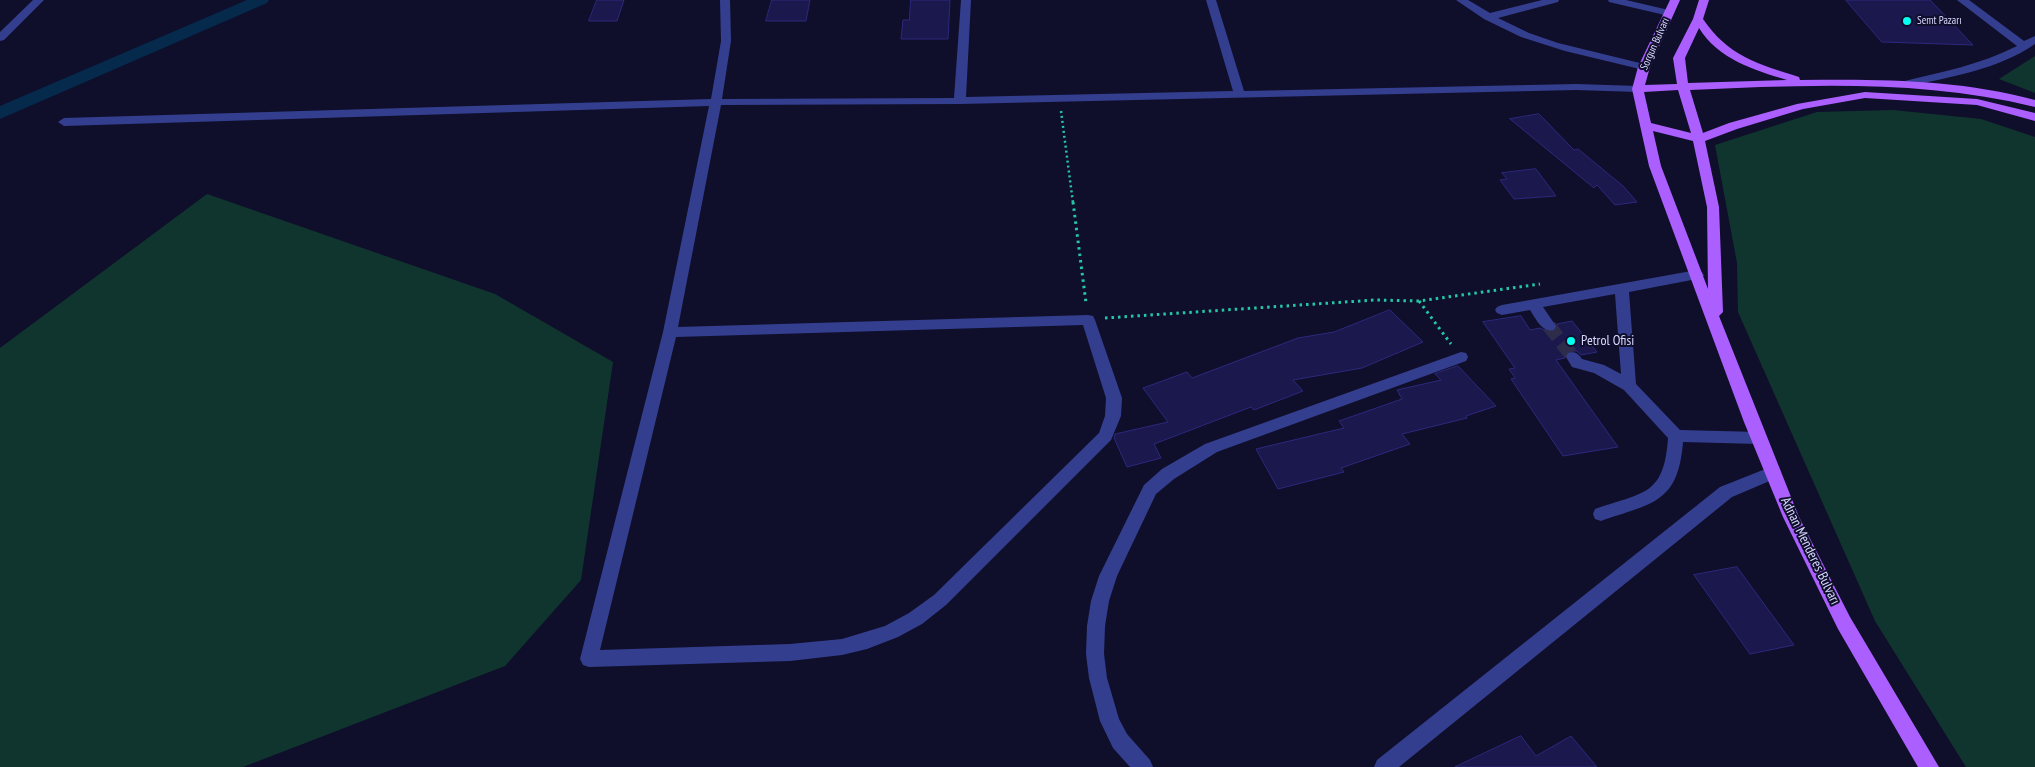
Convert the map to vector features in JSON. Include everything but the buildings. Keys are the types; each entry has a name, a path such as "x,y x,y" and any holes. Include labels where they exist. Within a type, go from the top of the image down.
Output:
{"main road":[{"name":"Sorgun Bulvarı","path":"1638,89 1644,67 1675,0"},
{"path":"1704,0 1698,19 1712,40 1730,53 1751,64 1806,83"},
{"name":"Adnan Menderes Bulvarı","path":"1698,19 1679,58 1683,87 1699,139 1712,207 1716,323"},
{"path":"1638,89 1806,83 1905,84 2016,98 2035,104"},
{"name":"Adnan Menderes Bulvarı","path":"1638,89 1655,166 1791,517 1844,623 1930,767"},
{"path":"1646,125 1699,139 1733,126 1801,106 1865,95 1977,102 2035,117"}],"street":[{"path":"0,38 38,0"},
{"path":"670,332 1088,320 1114,398 1113,416 1105,436 926,612 894,632 875,640 834,650 589,659 670,332 716,102 726,41 725,0"},
{"path":"960,101 966,0"},
{"path":"1211,0 1239,94"},
{"path":"1461,0 1488,17 1526,35 1576,51 1644,67"},
{"path":"1488,17 1554,0"},
{"path":"1613,0 1669,13"},
{"path":"1962,0 2025,47"},
{"path":"1905,84 1988,64 2025,47 2035,39"},
{"path":"64,122 716,102 960,101 1576,87 1638,89"},
{"path":"1502,310 1697,275"},
{"path":"1622,289 1629,386"},
{"path":"1534,304 1549,326"},
{"path":"1144,767 1134,759 1110,722 1098,678 1095,654 1097,618 1108,576 1150,490 1168,474 1211,448 1461,357"},
{"path":"1573,357 1577,363 1599,369 1629,386 1676,436 1759,438"},
{"path":"1601,514 1658,491 1667,478 1672,464 1676,436"},
{"path":"1384,767 1726,492 1773,472"}],"path":[{"path":"1060,98 1088,320 1375,300 1418,301 1546,284"},
{"path":"1418,301 1461,357"}],"green space":[{"path":"2035,56 2035,93 1999,79"},
{"path":"1893,110 1981,119 2035,137 2035,767 1966,767 1875,621 1738,312 1737,263 1715,145 1817,112"},
{"path":"207,194 495,294 613,362 581,580 505,666 243,767 0,767 0,348"}],"waterway":[{"path":"0,113 261,0"}],"tunnel":[{"path":"1549,326 1573,357"}],"place":[{"name":"Semt Pazarı","path":"1907,21"},
{"name":"Petrol Ofisi","path":"1571,341"}]}
